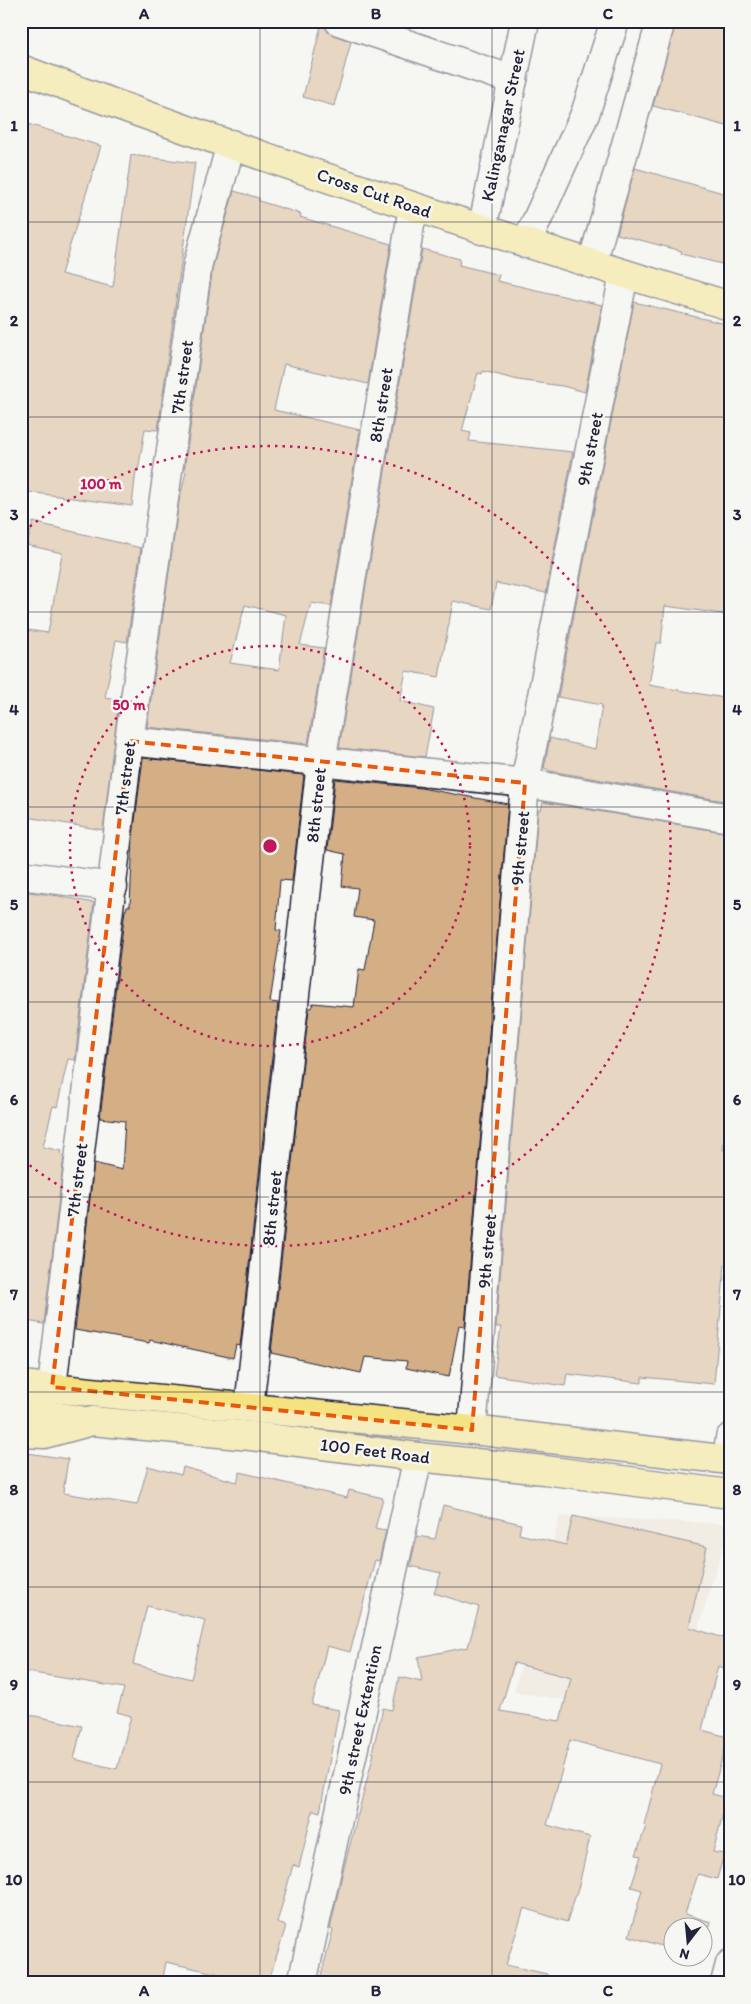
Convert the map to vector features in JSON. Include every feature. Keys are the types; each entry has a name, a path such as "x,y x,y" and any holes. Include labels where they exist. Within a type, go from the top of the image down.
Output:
{"main road":[{"name":"Cross Cut Road","path":"21,69 128,109 413,207 526,244 730,306"},
{"name":"100 Feet Road","path":"21,1385 472,1430 729,1453"},
{"path":"21,1412 92,1421"},
{"name":"100 Feet Road","path":"21,1433 44,1434 92,1421 251,1436 730,1494"}],"street":[{"path":"339,21 513,80"},
{"name":"Kalinganagar Street","path":"482,230 525,21"},
{"path":"526,244 569,153 585,114 614,21"},
{"path":"592,264 661,21"},
{"name":"7th street","path":"52,1387 129,741 198,263 231,144"},
{"name":"8th street","path":"249,1407 321,762 413,207"},
{"name":"9th street","path":"472,1430 525,783 624,274"},
{"path":"129,741 525,783 730,818"},
{"path":"21,875 113,887"},
{"name":"9th street Extention","path":"302,1983 418,1457"},
{"path":"725,1983 730,1964"}],"highlighted area":[{"path":"129,741 525,783 472,1430 52,1387"}],"shaded area":[{"path":"560,1516 730,1524 671,1716 514,1692"}],"building":[{"path":"676,21 730,21 730,127 653,106"},
{"path":"322,22 328,32 351,42 334,106 303,97"},
{"path":"21,122 101,146 61,274 113,287 131,155 195,163 158,430 145,429 138,471 136,470 132,506 21,491"},
{"path":"635,168 730,195 730,266 681,254 682,251 617,234"},
{"path":"234,191 301,214 300,217 391,244 368,384 284,364 274,410 360,430 331,606 311,603 300,645 324,648 308,744 147,727 179,501 186,472 184,471 213,266","holes":["245,605 286,615 279,670 230,663"]},
{"path":"422,249 460,259 459,265 499,275 497,281 602,305 585,392 562,386 518,380 483,371 482,374 478,373 462,431 471,433 469,441 573,452 546,593 496,583 491,609 453,601 439,677 406,671 400,701 434,709 425,757 339,748"},
{"path":"634,302 730,325 730,615 665,606 661,643 656,643 649,685 730,699 730,802 550,771 544,768 550,738 595,749 602,705 558,697"},
{"path":"33,522 141,548 127,642 116,640 105,698 119,700 103,830 21,816 21,629 48,633 62,553 27,545"},
{"path":"143,758 304,775 292,881 280,880 276,930 281,931 270,1002 278,1003 240,1346 236,1345 233,1358 150,1340 149,1343 75,1330 94,1163 122,1170 125,1121 100,1118 125,910 127,906 130,906 133,836"},
{"path":"335,779 421,788 508,804 465,1326 459,1325 449,1377 406,1368 407,1361 365,1357 361,1373 271,1353 309,1008 312,1008 313,1003 354,1007 359,969 365,970 374,920 354,917 358,888 342,886 345,854 327,850"},
{"path":"543,802 730,833 730,1103 728,1103 723,1150 730,1150 730,1228 728,1264 725,1264 714,1384 642,1377 642,1383 567,1374 565,1386 494,1375 501,1327 496,1327 538,810 541,810"},
{"path":"21,891 94,903 75,1060 68,1059 57,1107 53,1106 43,1147 62,1151 61,1155 64,1156 44,1324 21,1320"},
{"path":"21,1452 68,1459 63,1493 137,1505 148,1466 181,1475 183,1467 237,1482 240,1472 347,1498 349,1490 383,1498 375,1529 386,1531 379,1561 375,1560 350,1652 327,1646 312,1705 339,1710 320,1812 313,1810 299,1867 293,1865 277,1923 286,1926 268,1983 238,1975 237,1978 166,1962 162,1983 21,1983 21,1713 82,1726 74,1759 117,1769 131,1716 117,1712 124,1688 21,1671","holes":["147,1606 205,1620 191,1679 133,1664"]},
{"path":"443,1505 521,1524 519,1534 566,1545 573,1516 707,1547 689,1627 730,1640 730,1670 718,1666 702,1730 728,1737 712,1794 727,1798 713,1852 724,1854 717,1879 698,1874 685,1914 692,1916 664,1916 664,1947 629,1936 642,1890 631,1887 641,1856 636,1855 646,1826 644,1825 660,1764 570,1740 547,1825 590,1837 579,1885 567,1922 524,1908 506,1965 547,1974 546,1983 319,1983 333,1930 330,1929 342,1875 374,1753 372,1752 383,1708 392,1710 399,1677 422,1682 418,1657 468,1647 479,1607 434,1593 441,1573 410,1566 417,1536 435,1539","holes":["514,1663 571,1678 560,1721 500,1711"]}]}
